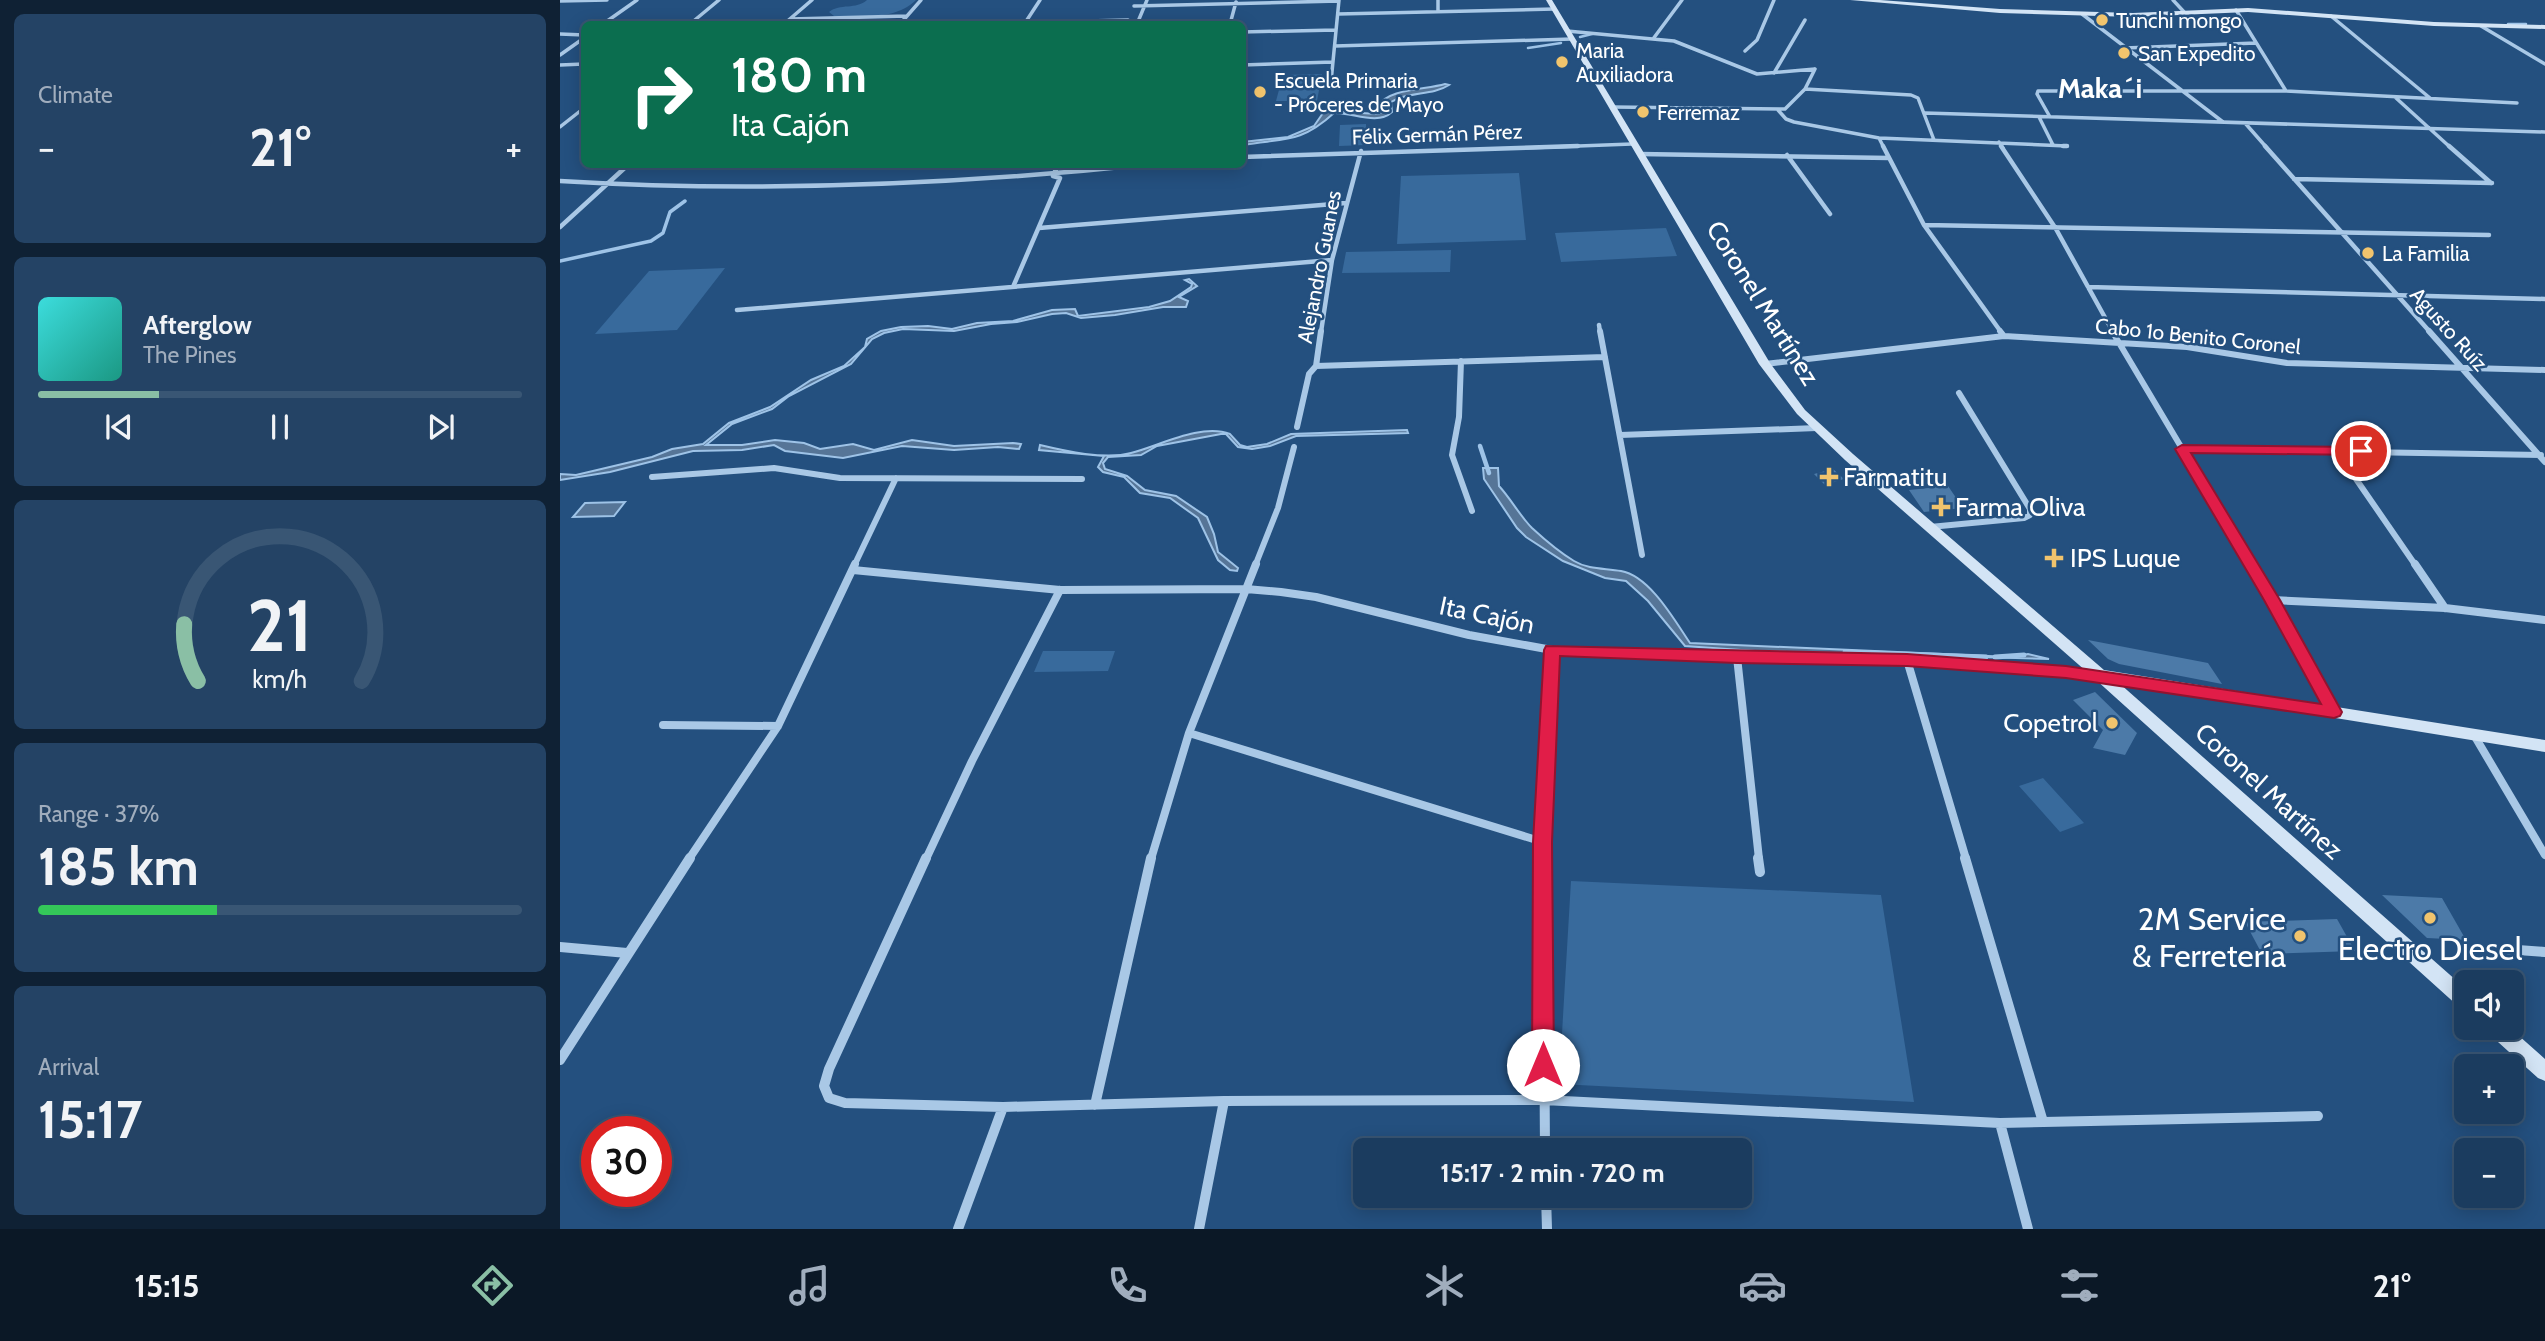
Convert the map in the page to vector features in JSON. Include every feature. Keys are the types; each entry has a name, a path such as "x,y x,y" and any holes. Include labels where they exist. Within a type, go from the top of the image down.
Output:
{"main road":[{"path":"1853,0 1954,9 2082,13 2236,10 2481,26 2545,27"},
{"name":"Coronel Martínez","path":"1552,4 1632,144 1765,364 1801,412 2454,990"},
{"path":"2096,672 2545,746"},
{"path":"2509,1040 2545,1072"}],"street":[{"path":"560,1 607,0"},
{"path":"607,21 637,0"},
{"path":"694,21 719,0"},
{"path":"788,21 812,0"},
{"path":"903,21 921,0"},
{"path":"1026,21 1040,0"},
{"path":"1128,21 1138,0"},
{"path":"1138,21 1147,0"},
{"path":"1438,0 1438,12"},
{"path":"1653,39 1682,0"},
{"path":"1745,51 1757,40 1774,0"},
{"path":"1951,0 1954,9"},
{"path":"2173,0 2185,13"},
{"path":"1135,6 1339,1 1331,82"},
{"path":"1231,21 1236,2"},
{"path":"1338,14 1438,12 1552,4"},
{"path":"2236,10 2286,91"},
{"path":"2082,13 2223,122"},
{"path":"790,19 907,16"},
{"path":"2331,16 2431,99"},
{"path":"1774,73 1805,20"},
{"path":"2481,26 2545,64"},
{"path":"1246,32 1336,30"},
{"path":"560,34 581,36"},
{"path":"1335,46 1569,35 1653,39 1674,41 1753,73 1815,69 1805,89 1785,110 1613,107"},
{"path":"560,55 581,38"},
{"path":"2125,48 2256,43"},
{"path":"1246,65 1333,62"},
{"path":"560,65 581,64"},
{"path":"1805,89 1911,95 1918,98 1934,140"},
{"path":"2050,117 2037,94 2038,91 2286,91 2517,103"},
{"path":"2294,179 2492,183 2395,97"},
{"path":"560,127 581,110"},
{"path":"1778,110 1786,119 1794,122 1879,138 2067,146"},
{"path":"1925,113 2545,132"},
{"path":"2039,117 2053,145"},
{"name":"Agusto Ruíz","path":"2245,123 2542,455 2545,462"},
{"path":"1879,138 1924,225 2004,336"},
{"path":"1999,142 2056,229 2118,341 2272,600 2334,712"},
{"name":"Félix Germán Pérez","path":"1246,157 1632,144"},
{"name":"Alejandro Guanes","path":"1297,427 1309,374 1316,366 1332,260 1361,152"},
{"path":"1640,155 1889,158"},
{"path":"1787,155 1830,214"},
{"path":"560,227 625,168"},
{"path":"1053,176 1056,168"},
{"path":"560,181 607,185 828,189 1053,176 1119,168"},
{"path":"1013,287 1060,178 1053,176"},
{"path":"1039,228 1346,204"},
{"path":"1924,225 2489,235"},
{"path":"737,310 1332,260"},
{"path":"2088,287 2545,299"},
{"path":"1599,325 1642,555"},
{"name":"Cabo 1o Benito Coronel","path":"1765,364 2004,336 2187,347 2287,363 2545,370"},
{"path":"1316,366 1605,357"},
{"path":"1461,362 1459,417 1452,455 1472,511"},
{"path":"1930,527 2024,518 2030,515 2030,509 1959,393"},
{"path":"1620,435 1817,428"},
{"path":"1095,1105 1153,851 1189,733 1278,508 1294,447"},
{"path":"2182,449 2542,455"},
{"path":"2336,450 2445,608"},
{"path":"652,477 774,468 831,478 1082,479"},
{"path":"560,1060 627,953 778,726 896,478"},
{"name":"Ita Cajón","path":"853,570 1060,590 1246,589 1316,597 1469,635 1552,650 1907,660 2096,672"},
{"path":"1060,590 972,761 829,1069 824,1086 829,1098 845,1103 1003,1107 1224,1101 1544,1100 2000,1123 2318,1116"},
{"path":"2272,600 2445,608 2545,620"},
{"path":"1545,1138 1543,842 1552,650"},
{"path":"1737,657 1760,872"},
{"path":"1907,660 2043,1122"},
{"path":"663,725 778,726"},
{"path":"1189,733 1543,842"},
{"path":"2473,734 2545,855"},
{"path":"560,947 627,953"},
{"path":"2504,949 2545,952"},
{"path":"1199,1229 1224,1101"},
{"path":"958,1229 1003,1107"},
{"path":"2000,1123 2028,1229"},
{"path":"1546,1208 1547,1229"}],"shaded area":[{"path":"867,0 916,0 908,7 878,16 834,16 829,12"},
{"path":"1322,74 1317,101 1276,101 1283,75"},
{"path":"1449,85 1391,102 1392,112 1386,116 1372,118 1334,113 1301,135 1246,145 1246,142 1288,137 1314,126 1323,113 1329,111 1378,114 1382,112 1377,107 1382,101 1389,96"},
{"path":"1366,124 1366,145 1339,146 1340,125"},
{"path":"1519,173 1526,240 1397,244 1401,176"},
{"path":"1666,228 1677,256 1561,262 1555,233"},
{"path":"1451,250 1450,272 1342,273 1346,252"},
{"path":"725,268 677,330 595,334 649,271"},
{"path":"1189,279 1197,286 1179,297 1188,301 1186,307 1163,307 1081,318 1066,313 1052,314 1017,322 954,331 903,329 884,333 872,339 851,364 789,396 772,409 732,424 706,445 742,445 775,440 804,443 820,449 853,444 874,450 912,440 954,446 1013,443 1021,444 1019,449 998,447 954,450 902,446 843,458 785,451 774,445 742,450 693,451 610,472 560,480 560,474 576,475 652,457 672,449 703,444 729,423 770,407 811,380 844,366 865,347 867,339 881,331 928,326 952,329 977,323 1013,321 1052,310 1075,309 1078,316 1149,307 1170,301 1191,287 1192,284 1185,280"},
{"path":"1407,430 1408,433 1296,436 1270,446 1252,449 1238,447 1226,434 1221,434 1157,446 1141,455 1108,457 1103,463 1105,469 1127,476 1145,490 1176,496 1207,517 1218,552 1238,568 1237,571 1230,570 1218,560 1198,518 1170,498 1140,493 1124,477 1103,472 1098,467 1104,456 1039,450 1040,445 1085,454 1121,455 1206,431 1230,434 1240,445 1247,447 1267,444 1291,434"},
{"path":"1483,468 1498,468 1499,486 1523,518 1563,554 1585,566 1621,571 1642,581 1661,601 1690,643 2011,657 2028,654 2049,659 1755,651 1685,646 1648,601 1626,581 1605,578 1563,561 1526,537 1484,479"},
{"path":"625,502 614,516 573,517 585,503"},
{"path":"1043,651 1115,651 1108,671 1034,672"},
{"path":"2043,778 2084,823 2060,832 2019,786"},
{"path":"1571,881 1881,895 1914,1102 1559,1084"}],"building":[{"name":"Farmatitu","path":"1833,469 1844,479 1825,485 1814,474"},
{"path":"1948,486 1963,508 1924,512 1909,490"},
{"path":"2088,640 2208,663 2222,684 2119,664 2108,659"},
{"name":"Copetrol","path":"2095,692 2137,733 2125,755 2093,748 2103,730 2073,700"},
{"name":"Electro Diesel","path":"2382,895 2442,898 2466,940 2427,938"},
{"name":"2M Service & Ferretería","path":"2337,919 2355,951 2262,954 2245,922"}],"waterway":[{"path":"2508,24 2526,24"},
{"path":"1580,37 1592,34"},
{"path":"1528,48 1561,43"},
{"path":"560,261 651,241 663,233 670,212 685,201"},
{"path":"1480,446 1489,473"},
{"path":"1845,652 1986,657"},
{"path":"1995,657 2024,655"}],"place":[{"name":"Tunchi mongo","path":"2102,20"},
{"name":"San Expedito","path":"2124,53"},
{"name":"Maria Auxiliadora","path":"1562,62"},
{"name":"Escuela Primaria - Próceres de Mayo","path":"1260,92"},
{"name":"Ferremaz","path":"1643,112"},
{"name":"La Familia","path":"2368,253"},
{"name":"Farmatitu","path":"1829,477"},
{"name":"Farma Oliva","path":"1941,507"},
{"name":"IPS Luque","path":"2054,558"},
{"name":"Copetrol","path":"2112,723"},
{"name":"Electro Diesel","path":"2430,918"},
{"name":"2M Service & Ferretería","path":"2300,936"}],"district":[{"name":"Maka´i","path":"2100,88"}],"route":[{"path":"1543,1065 1543,842 1552,650 1907,660 2066,672 2334,712 2272,600 2182,449 2361,451"}]}
